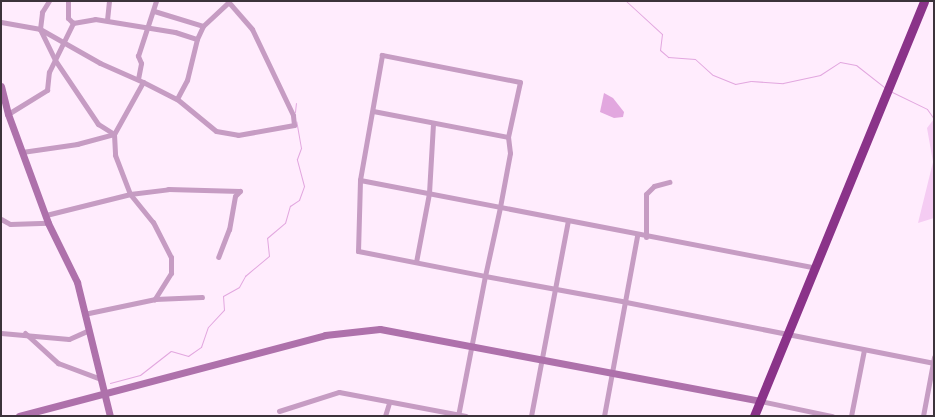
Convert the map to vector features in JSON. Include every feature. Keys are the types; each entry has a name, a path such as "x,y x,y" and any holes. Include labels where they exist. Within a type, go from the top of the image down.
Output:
{"highway":[{"path":"754,416 923,2"}],"street":[{"path":"50,1 42,12 40,29 55,60 98,124 114,134"},
{"path":"68,1 68,18 73,22 106,20 175,32 197,39"},
{"path":"106,20 109,1"},
{"path":"138,79 141,63 138,56 150,29 156,1"},
{"path":"1,22 40,29 177,99 216,131 238,135 294,125 293,115 252,29 229,2 203,26 197,39 187,80 177,99"},
{"path":"154,11 203,26"},
{"path":"8,114 47,90 48,72 73,22"},
{"path":"458,415 485,276 500,207 510,153 508,137 520,82 382,55 360,180 358,251 485,276 626,302 864,350 933,361 923,416"},
{"path":"143,82 114,134 115,155 130,194 153,222 171,257 171,273 155,299"},
{"path":"1,86 3,105 48,223 77,282 87,331 110,416"},
{"path":"373,111 508,137"},
{"path":"416,262 428,193 433,123"},
{"path":"22,152 76,144 114,134"},
{"path":"360,180 568,220 637,236 816,268"},
{"path":"646,237 646,194 654,186 669,182"},
{"path":"46,215 130,194 168,189 240,191 235,196 229,229 218,257"},
{"path":"1,219 10,224 48,223"},
{"path":"531,416 544,360 568,220"},
{"path":"604,416 614,373 637,236"},
{"path":"84,314 155,299 202,297"},
{"path":"19,416 325,335 380,328 832,416"},
{"path":"1,334 26,333 69,338 87,331"},
{"path":"26,333 58,363 100,379"},
{"path":"851,416 864,350"},
{"path":"279,411 339,392 389,403 466,416"},
{"path":"385,416 389,403"}],"shaded area":[{"path":"604,93 613,98 624,112 623,117 614,118 600,112"},
{"path":"934,119 934,218 918,223 933,162 927,128"}],"waterway":[{"path":"626,1 662,34 660,50 668,57 695,59 713,75 735,84 751,81 783,83 820,75 840,62 856,65 885,88"},
{"path":"890,91 927,109 934,119"},
{"path":"295,112 296,103"},
{"path":"110,383 140,375 171,351 188,356 201,347 208,327 224,310 223,296 239,287 245,276 269,256 267,238 285,223 290,206 299,200 304,186 297,159 301,148 296,121"}]}
